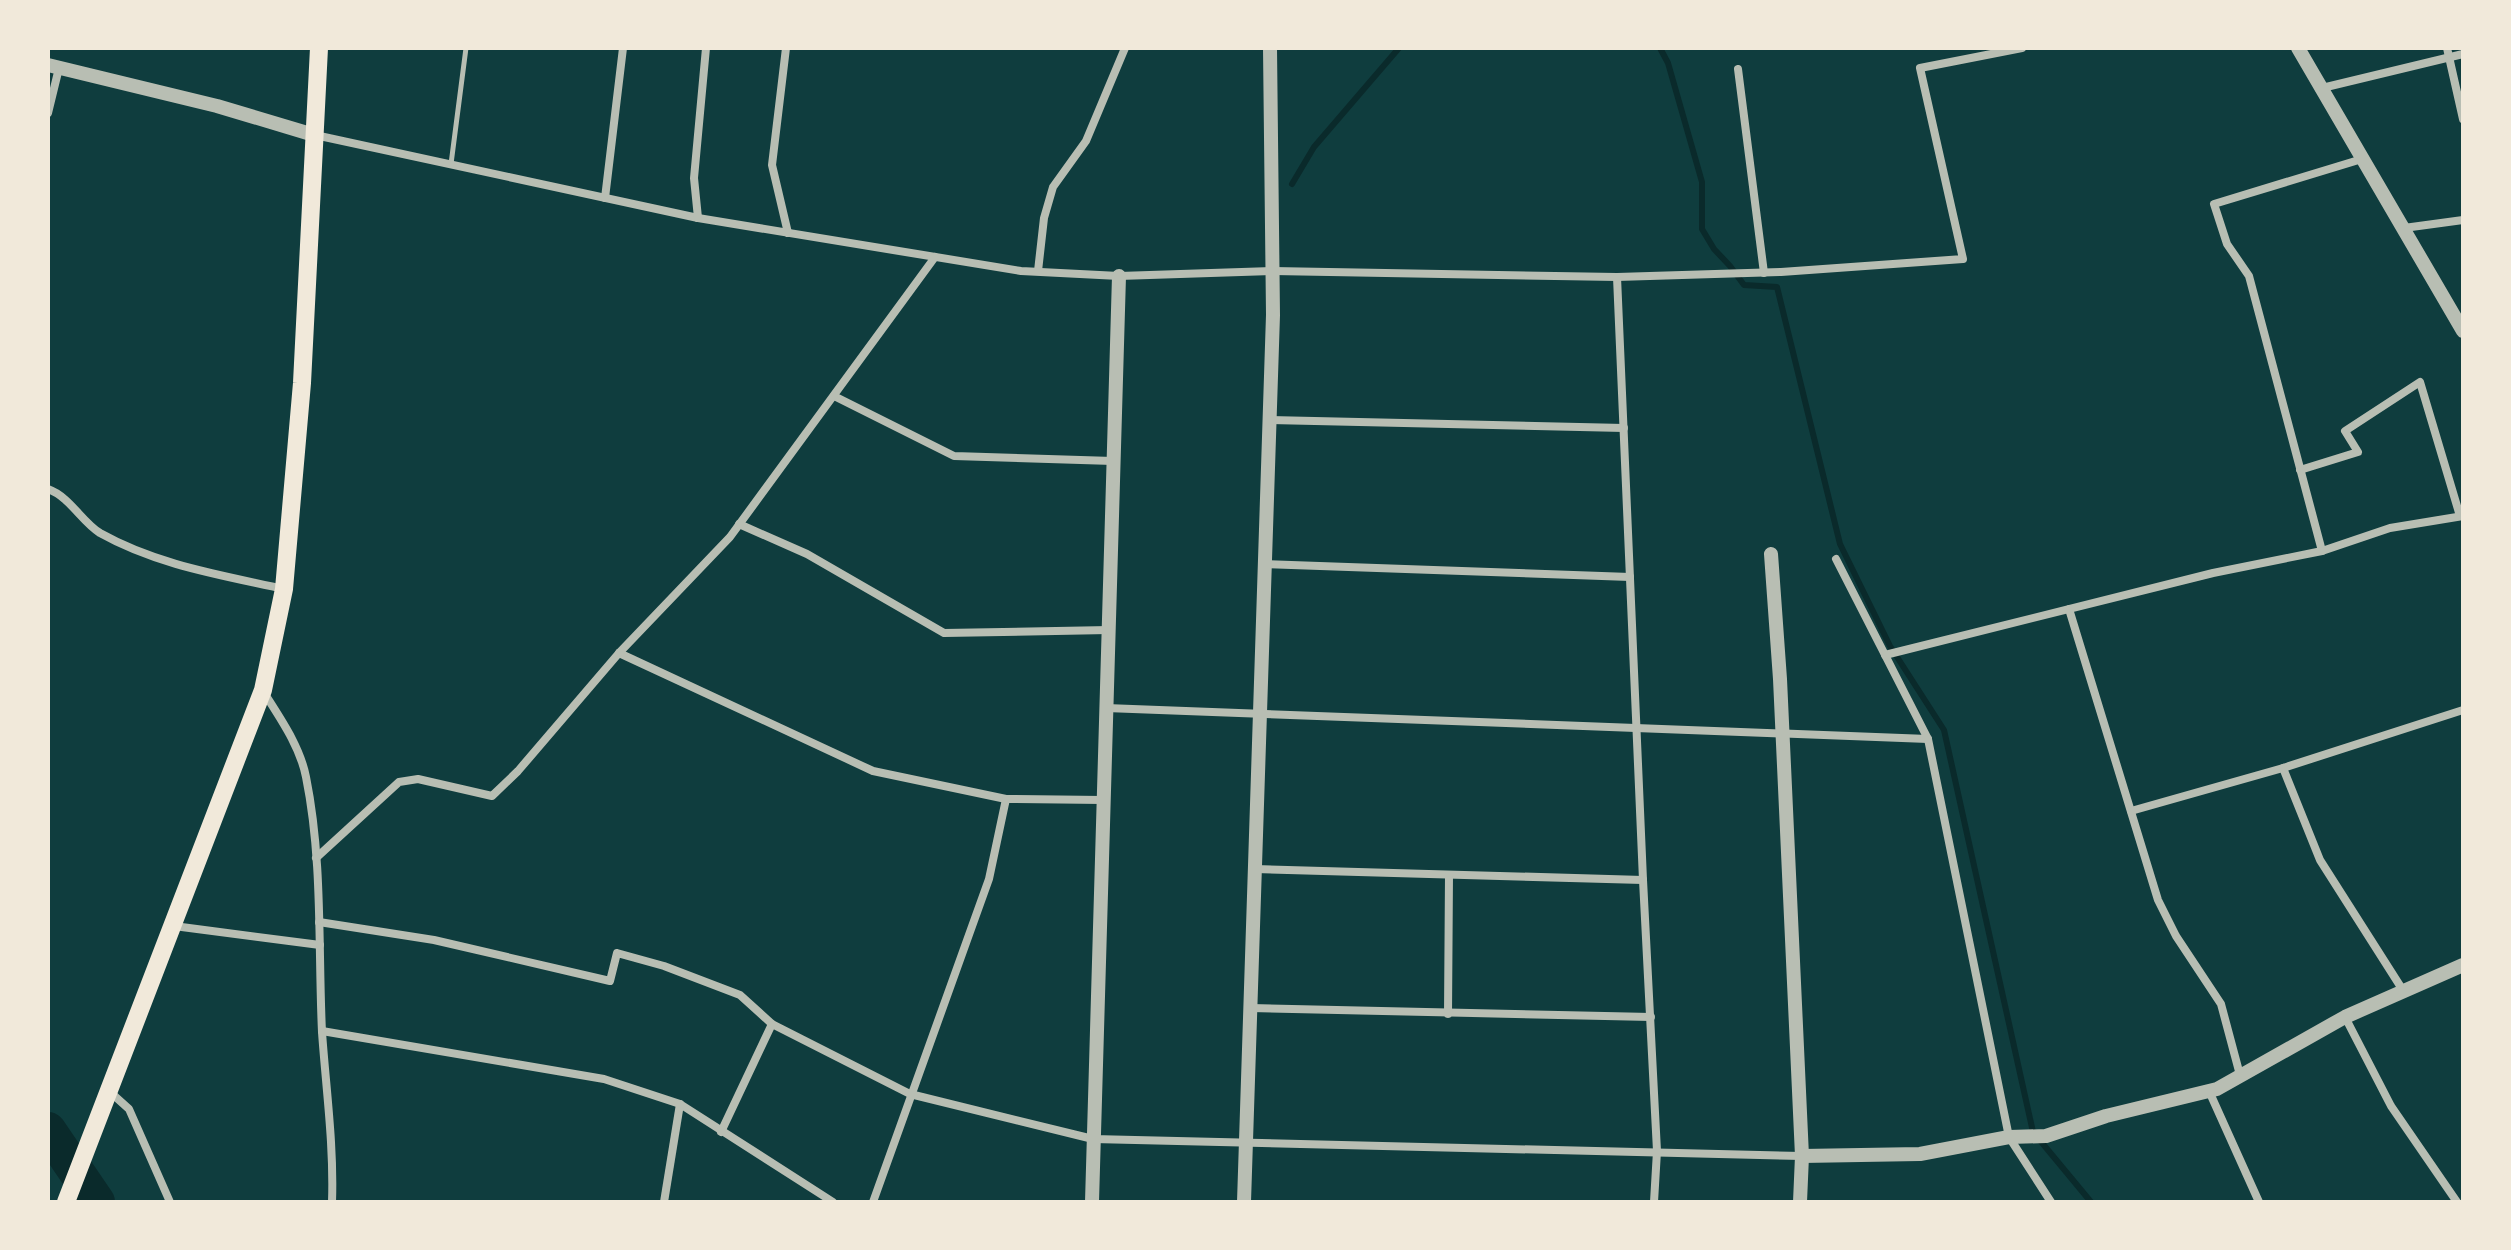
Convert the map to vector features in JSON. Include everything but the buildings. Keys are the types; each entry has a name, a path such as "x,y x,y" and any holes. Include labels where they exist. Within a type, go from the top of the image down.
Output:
{"main road":[{"path":"67,1200 263,690 284,589 302,383 319,48"}],"street":[{"path":"605,198 623,48"},
{"path":"698,218 694,178 706,48"},
{"path":"786,48 772,165 788,233"},
{"path":"1038,271 1044,218 1053,187 1086,141 1125,48"},
{"path":"1244,1202 1270,420 1273,271 1270,48"},
{"path":"48,113 53,67 217,106 314,135 698,218 1038,271 1119,276 1273,271 1617,277 1764,273 1963,259 1920,68 2022,48"},
{"path":"2298,48 2463,331"},
{"path":"2321,88 2448,53 2463,54"},
{"path":"2448,53 2463,119"},
{"path":"1738,69 1764,273"},
{"path":"2322,551 2249,276 2227,244 2214,204 2362,159"},
{"path":"2404,228 2463,220"},
{"path":"316,858 399,782 418,779 492,796 518,771 619,653 739,524 935,257"},
{"path":"1092,1202 1119,276"},
{"path":"1617,277 1657,1151 1654,1202"},
{"path":"1886,655 2213,573 2322,551 2390,528 2462,516 2420,382 2345,431 2358,452 2300,470"},
{"path":"834,396 954,456 1113,461"},
{"path":"1270,420 1624,428"},
{"path":"48,489 70,503 97,531 157,560 284,589"},
{"path":"739,524 807,554 944,633 1109,630"},
{"path":"1771,554 1802,1156 1800,1202"},
{"path":"1836,559 1928,739 2015,1137 2051,1202"},
{"path":"1265,564 1630,577"},
{"path":"2069,609 2158,900 2176,936 2221,1004 2240,1075"},
{"path":"619,653 873,771 1006,799 1103,800"},
{"path":"263,690 290,734 306,775 316,858 322,1031 333,1171 332,1202"},
{"path":"1106,708 1928,739"},
{"path":"2131,811 2283,768 2463,710"},
{"path":"2283,768 2320,860 2404,992"},
{"path":"873,1202 989,879 1006,799"},
{"path":"1255,869 1643,880"},
{"path":"1448,1014 1449,875"},
{"path":"319,922 434,940 610,981 617,953 664,966 740,995 772,1024 910,1094 1093,1139 1802,1156 1920,1154 2015,1137 2046,1136 2106,1116 2209,1091 2345,1017 2463,965"},
{"path":"172,925 320,945"},
{"path":"1251,1008 1651,1017"},
{"path":"2345,1017 2391,1106 2457,1202"},
{"path":"721,1132 772,1024"},
{"path":"322,1031 604,1079 680,1104 833,1202"},
{"path":"108,1091 129,1109 170,1202"},
{"path":"2209,1091 2259,1202"},
{"path":"664,1202 680,1104"}],"lane":[{"path":"451,165 466,48"}],"waterway":[{"path":"1292,184 1314,147 1399,48"},
{"path":"1660,48 1668,63 1702,182 1702,229 1744,285 1777,287 1840,544 1890,646 1944,730 2033,1132 2091,1202"},
{"path":"48,1130 97,1202"}]}
